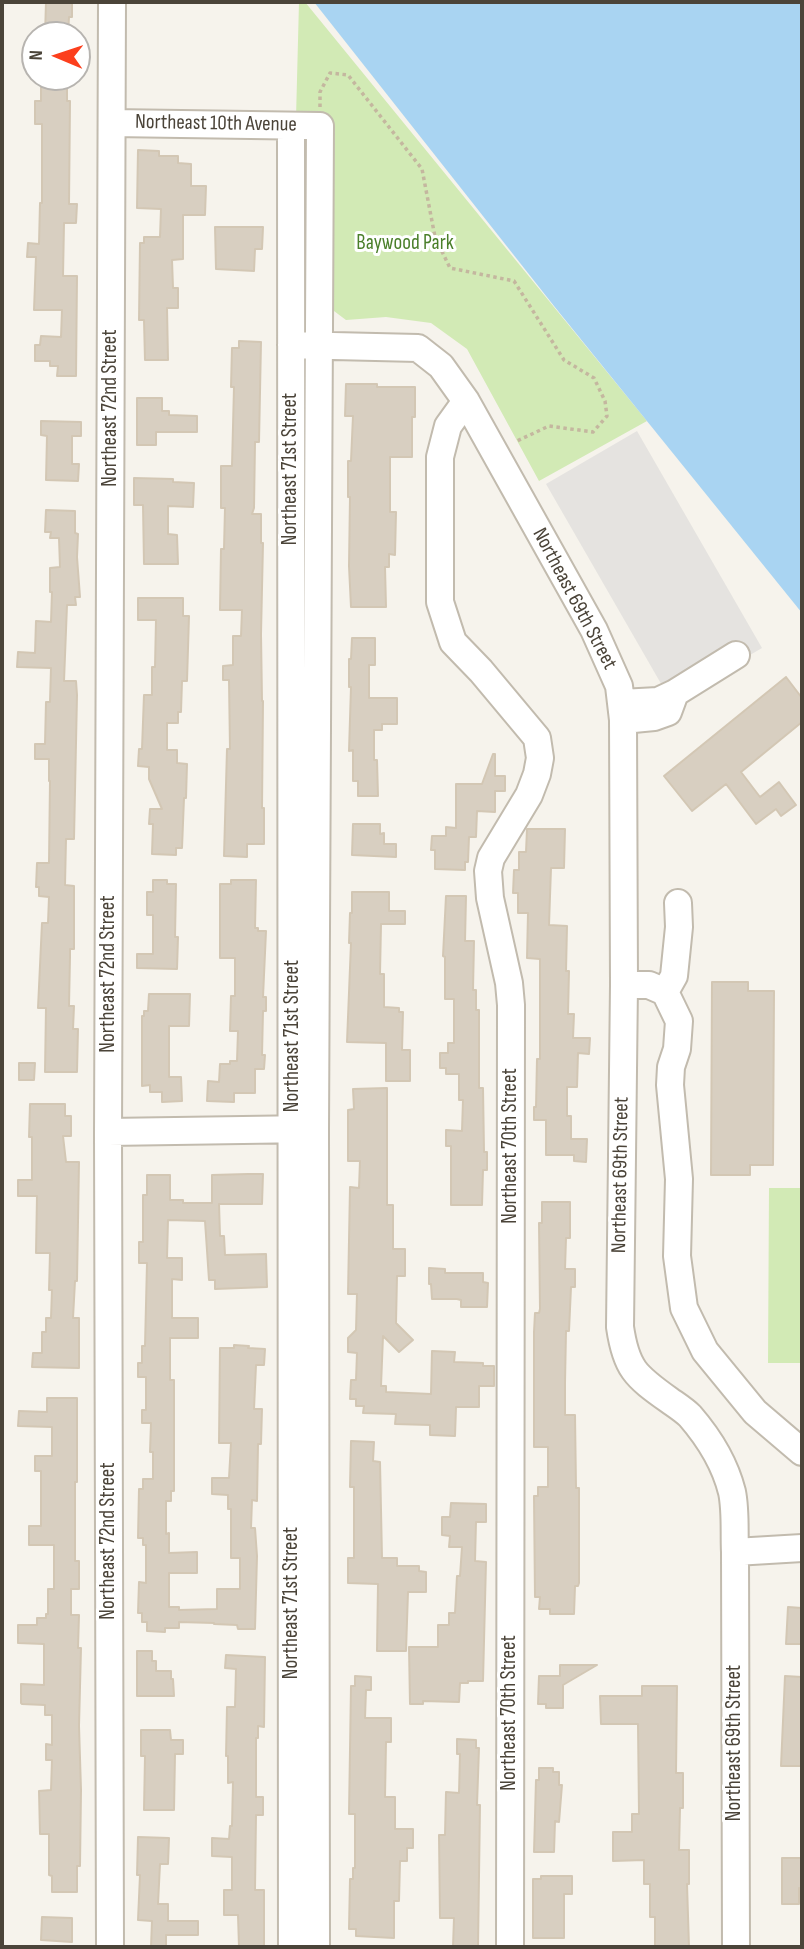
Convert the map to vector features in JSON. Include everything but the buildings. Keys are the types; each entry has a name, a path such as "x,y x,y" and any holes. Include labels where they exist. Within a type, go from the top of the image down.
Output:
{"street":[{"name":"Northeast 72nd Street","path":"110,1947 108,1132 112,2"},
{"name":"Northeast 10th Avenue","path":"112,123 320,126"},
{"name":"Northeast 71st Street","path":"291,125 291,345 316,1947"},
{"name":"Northeast 71st Street","path":"292,1947 319,346 320,126"},
{"name":"Northeast 69th Street","path":"291,345 418,348 441,366 466,401 594,630 619,686 635,846 624,985 620,1326 628,1363 640,1379 688,1414 709,1440 723,1466 732,1494 735,1552 736,1947"},
{"name":"Northeast 70th Street","path":"466,401 448,426 440,457 440,602 453,642 537,738 540,758 528,795 491,858 488,872 490,898 509,983 511,1005 510,1947"},
{"path":"622,712 654,717 668,712 675,693 736,655"},
{"path":"665,992 674,976 680,927 678,903"},
{"path":"624,985 649,985 665,992 679,1021 670,1085 679,1179 677,1256 684,1308 705,1351 755,1412 802,1452"},
{"path":"108,1132 304,1129"},
{"path":"735,1552 802,1548"}],"path":[{"path":"320,126 320,92 330,73 348,75 422,169 435,237 450,268 514,281 564,360 594,378 605,401 607,416 593,432 549,426 517,441"}],"green space":[{"name":"Baywood Park","path":"299,2 305,2 647,421 539,481 467,349 431,323 386,317 346,320 334,311 331,287 332,118 296,118"},
{"path":"769,1188 802,1188 802,1363 768,1363"}],"shaded area":[{"path":"637,431 762,648 671,701 546,484"}],"water":[{"path":"314,2 802,2 802,613 554,306"}]}
